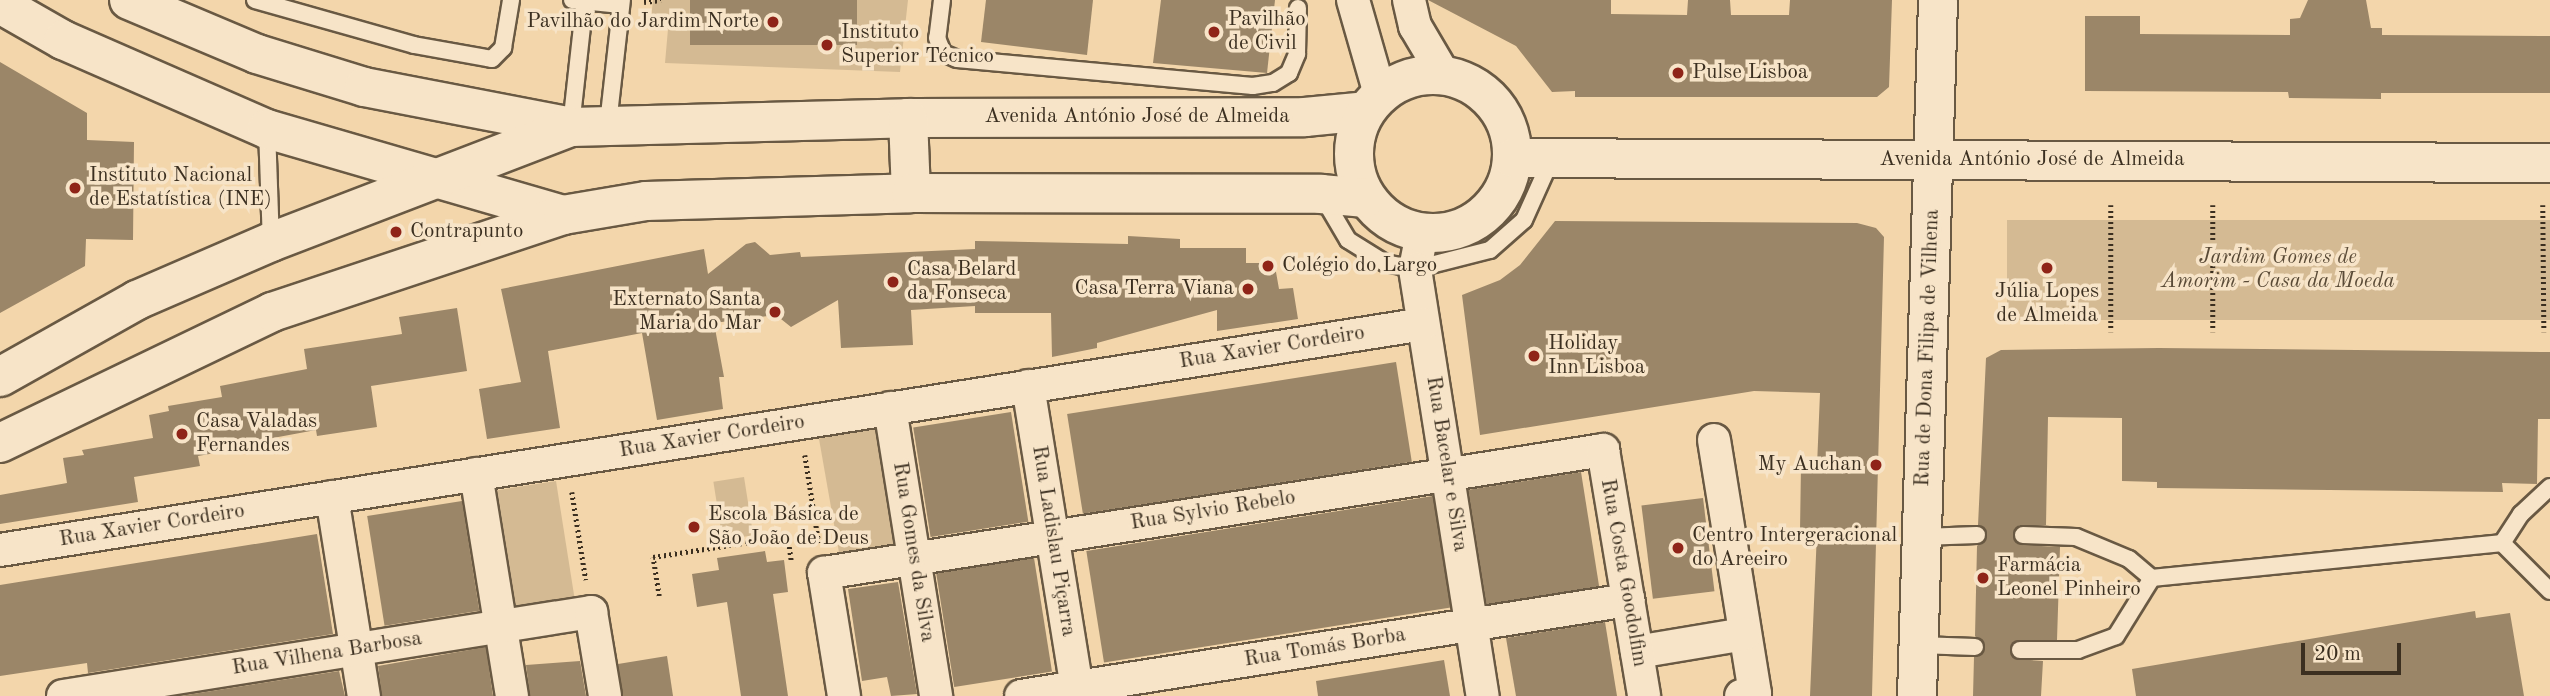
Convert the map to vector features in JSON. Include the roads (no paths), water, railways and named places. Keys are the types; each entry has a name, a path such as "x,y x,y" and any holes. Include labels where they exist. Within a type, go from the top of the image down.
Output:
{"street":[{"path":"129,0 257,54 364,86 571,127"},
{"path":"1353,0 1373,103 1353,155 1366,198 1400,227 1418,251 1467,227 1486,214 1501,197 1514,158 1510,132 1500,111 1485,94 1444,75 1421,75 1373,103"},
{"path":"1409,0 1415,26 1444,75"},
{"name":"Rua de Dona Filipa de Vilhena","path":"1917,696 1938,0"},
{"path":"0,4 63,40 267,130 563,215"},
{"name":"Avenida António José de Almeida","path":"571,127 908,118 1305,117 1373,103"},
{"path":"908,118 911,193"},
{"path":"0,377 101,317 271,242 571,127"},
{"name":"Avenida António José de Almeida","path":"1514,158 2550,163"},
{"path":"0,443 272,312 563,215 646,201 911,193 1321,194 1366,198"},
{"name":"Rua Bacelar e Silva","path":"1418,251 1423,324 1483,696"},
{"name":"Rua Xavier Cordeiro","path":"0,550 1423,324"},
{"name":"Rua Ladislau Piçarra","path":"1028,386 1077,692"},
{"name":"Rua Gomes da Silva","path":"890,408 936,696"},
{"path":"1714,440 1755,694 1741,696"},
{"name":"Rua Sylvio Rebelo","path":"844,696 824,573 1602,450"},
{"name":"Rua Costa Goodolfim","path":"1602,450 1644,696"},
{"path":"476,474 512,696"},
{"path":"332,497 364,696"},
{"name":"Rua Tomás Borba","path":"1021,696 1077,692 1628,600"},
{"name":"Rua Vilhena Barbosa","path":"63,696 591,612 604,696"},
{"path":"1637,652 1745,634"}],"lane":[{"path":"255,0 414,45 492,59 503,48 511,0"},
{"path":"942,0 937,38 943,53 957,59 1253,86 1273,83 1289,73 1297,54 1298,8"},
{"path":"571,127 580,1 622,3 608,124"},
{"path":"267,130 271,242"},
{"path":"1321,194 1349,240 1385,263 1418,251 1490,250 1524,220 1552,158"},
{"path":"2023,535 2076,537 2129,559 2152,578 2502,543 2522,514 2550,487"},
{"path":"1922,537 1977,535"},
{"path":"2502,543 2550,591"},
{"path":"2020,650 2078,650 2116,636 2152,578"},
{"path":"1919,645 1975,647"}],"place":[{"name":"Pavilhão do Jardim Norte","path":"773,22"},
{"name":"Pavilhão de Civil","path":"1214,32"},
{"name":"Instituto Superior Técnico","path":"827,45"},
{"name":"Pulse Lisboa","path":"1678,73"},
{"name":"Instituto Nacional de Estatística (INE)","path":"75,188"},
{"name":"Contrapunto","path":"396,232"},
{"name":"Colégio do Largo","path":"1268,266"},
{"name":"Júlia Lopes de Almeida","path":"2047,268"},
{"name":"Casa Belard da Fonseca","path":"893,282"},
{"name":"Casa Terra Viana","path":"1248,289"},
{"name":"Externato Santa Maria do Mar","path":"775,312"},
{"name":"Holiday Inn Lisboa","path":"1534,356"},
{"name":"Casa Valadas Fernandes","path":"182,434"},
{"name":"My Auchan","path":"1876,465"},
{"name":"Escola Básica de São João de Deus","path":"694,527"},
{"name":"Centro Intergeracional do Areeiro","path":"1678,548"},
{"name":"Farmácia Leonel Pinheiro","path":"1983,578"}],"park label":[{"name":"Jardim Gomes de Amorim - Casa da Moeda","path":"2278,270"}]}
